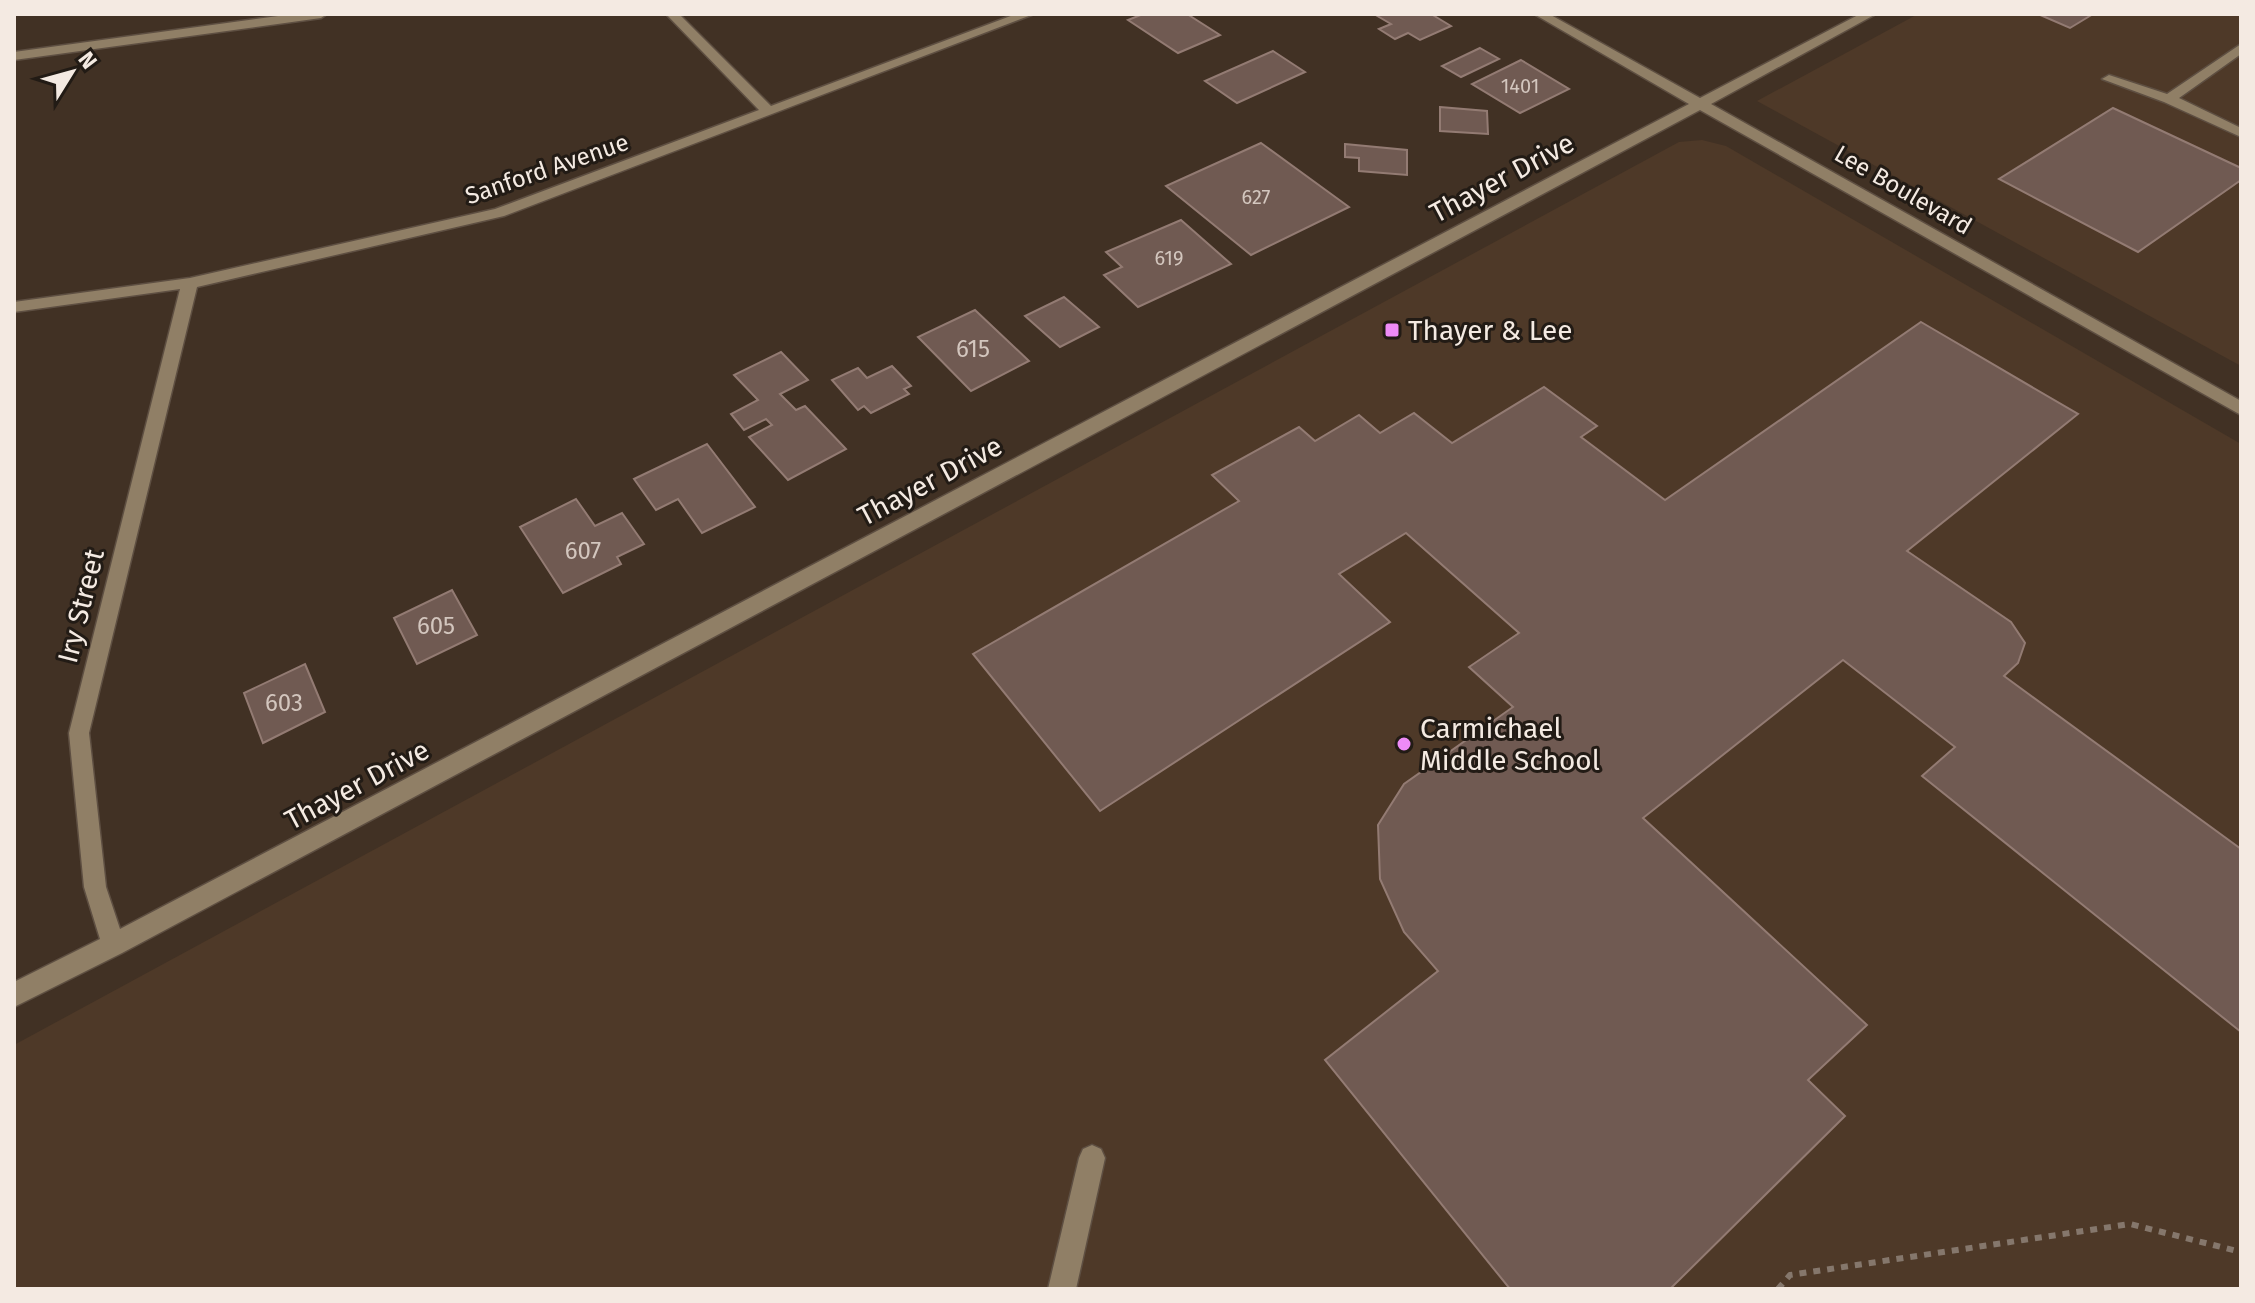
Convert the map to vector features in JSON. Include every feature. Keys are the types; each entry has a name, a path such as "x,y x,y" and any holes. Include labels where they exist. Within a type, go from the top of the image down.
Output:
{"street":[{"path":"14,56 321,14"},
{"path":"672,14 769,112"},
{"name":"Sanford Avenue","path":"14,307 190,283 499,213 1028,14"},
{"name":"Lee Boulevard","path":"1540,14 2241,409"},
{"name":"Thayer Drive","path":"14,995 114,945 1870,14"},
{"path":"2169,99 2241,48"},
{"path":"2109,79 2169,99 2241,133"},
{"name":"Iry Street","path":"114,945 95,887 79,733 190,283"},
{"path":"1062,1289 1092,1158"}],"path":[{"path":"1778,1289 1790,1275 2130,1224 2241,1252"}],"shaded area":[{"path":"1918,14 2241,14 2241,366 1757,101"},
{"name":"Carmichael Middle School","path":"1702,140 1726,146 2241,444 2241,1289 14,1289 14,1045 1679,142"}],"building":[{"path":"1143,14 1187,14 1220,35 1178,53 1128,20"},
{"path":"1374,14 1431,14 1451,26 1420,40 1408,33 1395,39 1379,29 1391,24"},
{"path":"2038,14 2093,14 2070,28"},
{"path":"1480,48 1499,59 1461,77 1442,66"},
{"path":"1273,51 1305,72 1237,103 1205,81"},
{"path":"1521,60 1569,89 1520,113 1472,84"},
{"path":"1440,107 1487,111 1488,134 1440,131"},
{"path":"2113,108 2241,168 2241,180 2138,252 1999,179"},
{"path":"1261,143 1349,207 1251,255 1166,186"},
{"path":"1345,144 1407,150 1407,175 1359,171 1359,158 1345,157"},
{"path":"1181,220 1231,264 1138,307 1104,275 1122,267 1106,252"},
{"path":"1064,297 1099,327 1060,347 1025,316"},
{"path":"975,310 1029,361 971,391 918,337"},
{"path":"1921,322 2078,414 1907,551 2011,622 2025,643 2018,663 2004,676 2241,849 2241,1032 1922,776 1955,747 1843,660 1643,818 1867,1025 1808,1080 1845,1116 1670,1289 1510,1289 1325,1060 1438,971 1404,932 1380,879 1378,825 1404,784 1513,707 1469,667 1519,633 1406,533 1339,574 1390,622 1100,811 973,654 1239,501 1212,475 1299,427 1315,441 1359,415 1380,433 1414,413 1452,443 1544,387 1597,426 1581,437 1665,500"},
{"path":"781,352 808,380 780,394 796,410 805,406 846,449 788,480 749,437 772,425 766,419 744,430 731,414 758,400 734,375"},
{"path":"892,366 911,386 904,389 909,394 871,413 864,406 858,410 832,380 858,368 867,378"},
{"path":"707,444 755,507 702,533 678,499 656,510 634,479"},
{"path":"576,499 595,526 622,513 644,544 617,557 621,564 563,593 520,527"},
{"path":"452,590 477,635 417,664 394,618"},
{"path":"305,664 325,712 263,743 244,693"}],"place":[{"name":"Thayer & Lee","path":"1392,330"},
{"name":"Carmichael Middle School","path":"1404,744"}]}
